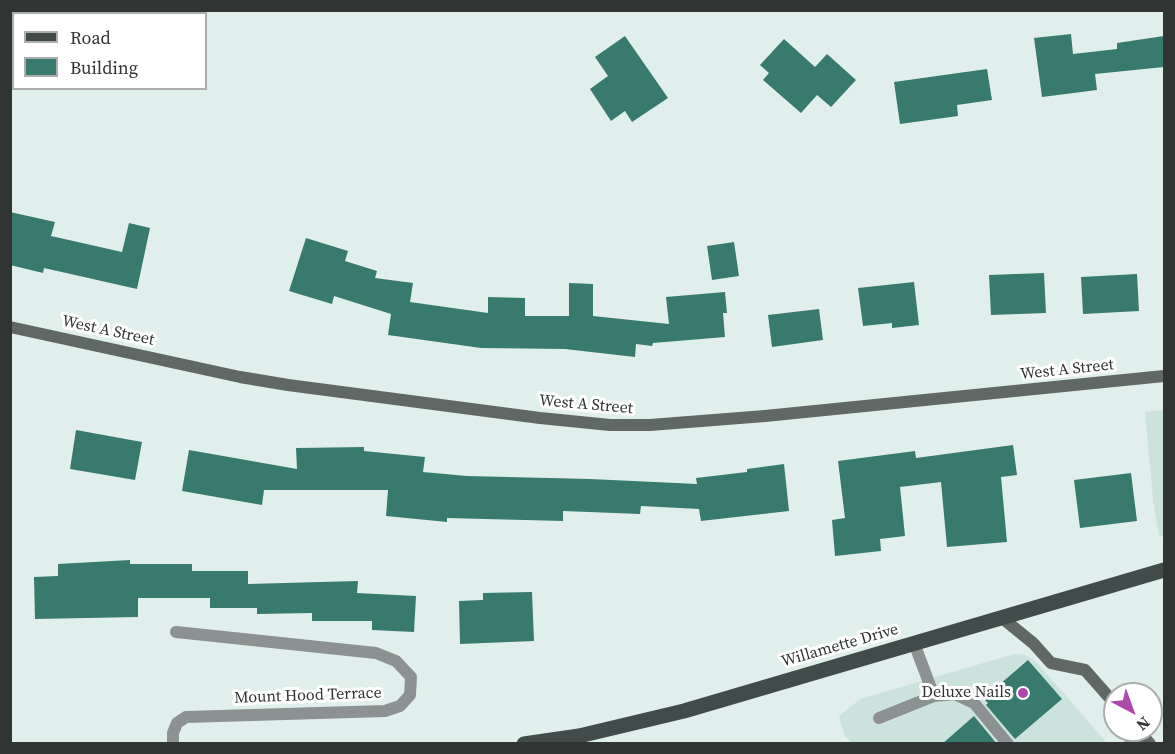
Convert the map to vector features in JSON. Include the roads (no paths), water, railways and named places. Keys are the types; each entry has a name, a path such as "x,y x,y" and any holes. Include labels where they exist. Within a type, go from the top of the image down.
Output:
{"main road":[{"name":"Willamette Drive","path":"524,744 579,736 684,711 1164,570"}],"street":[{"name":"West A Street","path":"10,327 288,385 540,418 633,426 765,416 1164,376"},
{"path":"1001,617 1033,643 1051,663 1085,670 1103,690"},
{"name":"Mount Hood Terrace","path":"173,744 173,733 177,723 186,717 385,711 400,706 410,694 411,676 396,662 376,653 176,632"},
{"path":"914,643 934,696"},
{"path":"879,718 934,696 955,694 974,703 1008,744"}],"place":[{"name":"Deluxe Nails","path":"1023,693"}]}
